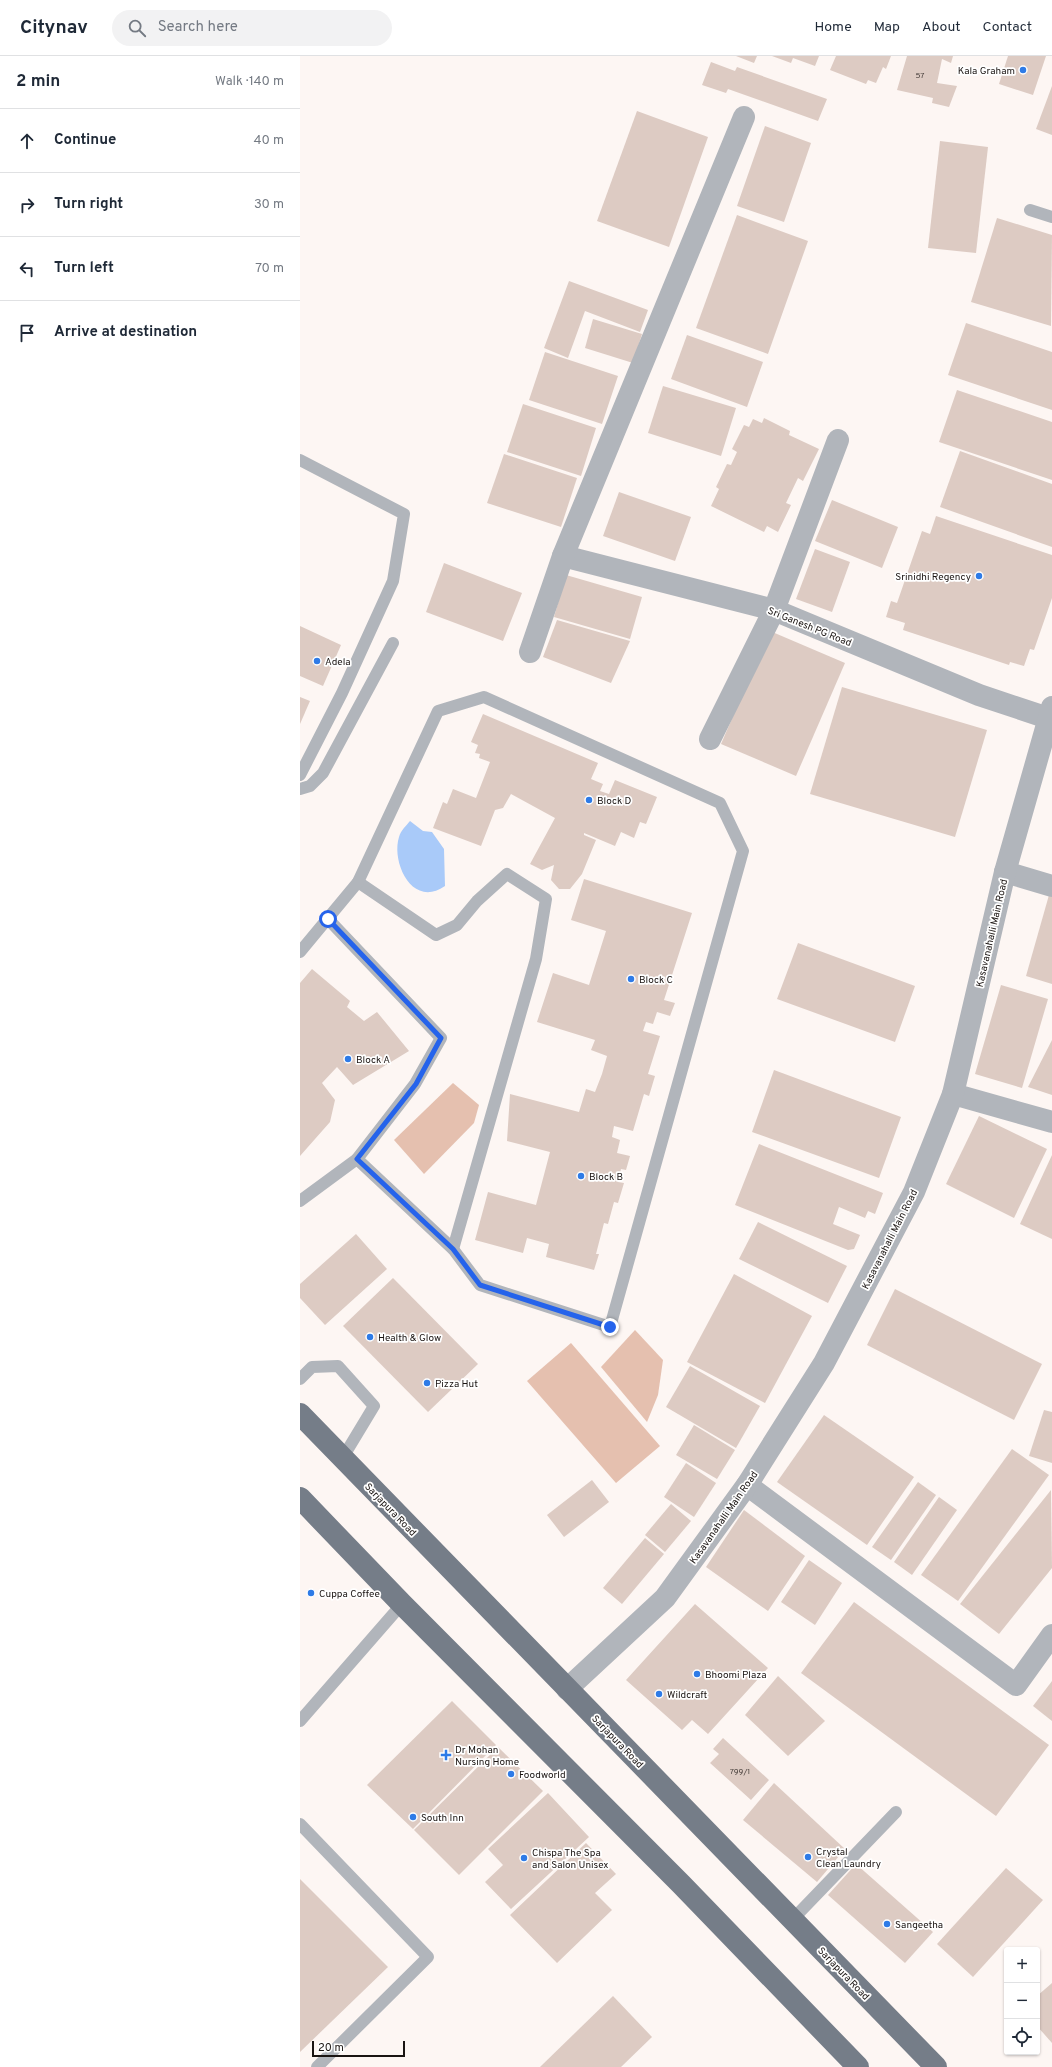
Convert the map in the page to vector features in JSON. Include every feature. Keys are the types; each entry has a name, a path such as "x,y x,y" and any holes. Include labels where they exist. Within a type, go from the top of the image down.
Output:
{"main road":[{"name":"Sarjapura Road","path":"300,1414 342,1459 936,2067"},
{"path":"300,1498 402,1604 670,1873 854,2066"}],"street":[{"path":"530,652 563,556 744,117"},
{"path":"710,739 774,610 838,440"},
{"name":"Sri Ganesh PG Road","path":"563,556 774,610 979,696 1050,713"},
{"name":"Kasavanahalli Main Road","path":"567,1689 665,1598 747,1484 828,1356 914,1192 953,1094 1005,872 1050,713"},
{"path":"1005,872 1052,886"},
{"path":"953,1094 1052,1122"},
{"path":"747,1484 1016,1685 1052,1635"}],"lane":[{"path":"1030,210 1052,217"},
{"path":"300,460 404,514 393,581 342,693 300,775"},
{"path":"300,789 310,786 323,773 393,643"},
{"path":"300,952 358,882 438,711 484,697 720,803 743,851 610,1327 480,1285 453,1249 357,1159"},
{"path":"358,882 436,936 456,925 477,901 507,874 546,899 536,960 453,1249"},
{"path":"300,1202 357,1159 416,1084 441,1038 328,919"},
{"path":"300,1379 312,1367 338,1366 374,1406 342,1459"},
{"path":"300,1722 402,1604"},
{"path":"792,1919 896,1812"},
{"path":"300,1824 428,1957 317,2067"}],"shaded area":[{"path":"453,1083 479,1105 474,1123 424,1174 394,1140"},
{"path":"635,1330 663,1360 658,1395 647,1422 601,1367"},
{"path":"571,1343 660,1446 616,1483 527,1381"}],"water":[{"path":"410,821 423,831 432,832 444,849 445,886 433,892 423,892 414,887 407,880 401,870 397,847 402,830"}],"building":[{"path":"736,56 757,56 754,63"},
{"path":"772,56 819,56 815,66 793,58 791,63"},
{"path":"836,56 891,56 886,69 883,67 876,83 868,80 866,84 830,70"},
{"path":"907,56 953,56 951,63 942,59 937,83 957,86 949,107 932,103 933,98 897,90"},
{"name":"Kala Graham","path":"1008,56 1046,56 1033,95 999,84"},
{"path":"711,62 735,71 737,67 827,99 818,121 728,89 726,93 702,85"},
{"path":"1052,86 1052,135 1036,129"},
{"path":"637,111 708,137 669,247 597,221"},
{"path":"765,126 811,143 784,222 737,206"},
{"path":"940,141 988,147 976,253 928,248"},
{"path":"737,215 808,241 768,354 696,328"},
{"path":"997,218 1052,235 1051,326 971,302"},
{"path":"569,281 648,310 640,332 585,311 568,358 544,348"},
{"path":"593,319 642,334 633,363 585,348"},
{"path":"966,323 1052,352 1052,410 948,375"},
{"path":"687,335 763,362 747,407 671,379"},
{"path":"545,352 618,376 602,424 529,400"},
{"path":"663,386 736,408 721,456 648,433"},
{"path":"957,390 1052,422 1052,480 939,442"},
{"path":"523,404 596,428 581,476 507,452"},
{"path":"764,418 790,431 789,435 819,449 803,481 798,478 786,503 791,505 778,532 767,526 764,532 711,506 719,489 716,487 727,464 731,465 737,452 732,449 744,425 749,427 753,419 762,423"},
{"path":"960,451 1052,484 1052,547 940,507"},
{"path":"504,454 577,478 561,527 487,503"},
{"path":"619,492 691,517 675,561 603,536"},
{"path":"832,500 898,527 882,568 815,541"},
{"name":"Srinidhi Regency","path":"936,516 1052,555 1052,598 1034,650 1030,649 1024,666 1010,662 1009,665 903,630 905,623 886,617 891,601 897,603 922,531 930,534"},
{"path":"815,549 850,562 832,612 796,599"},
{"path":"444,563 522,593 503,641 426,612"},
{"path":"566,575 642,597 630,639 554,617"},
{"path":"557,620 630,641 611,683 543,657"},
{"name":"Adela","path":"300,626 341,645 323,686 300,676"},
{"path":"770,631 845,663 796,776 721,744"},
{"path":"842,687 987,730 955,837 810,794"},
{"path":"300,697 310,701 300,724"},
{"name":"Block D","path":"483,714 598,763 591,779 603,784 600,791 609,794 615,780 657,797 646,824 640,822 634,838 621,832 615,846 584,833 584,835 596,840 582,874 570,889 559,889 551,880 554,865 542,870 530,864 555,818 511,794 503,808 495,810 481,846 433,828 443,802 447,804 453,789 476,798 490,762 479,758 480,754 475,753 478,745 471,742"},
{"path":"584,879 692,913 664,1000 675,1003 670,1016 657,1012 653,1024 646,1022 643,1031 660,1036 648,1074 655,1076 649,1096 644,1094 633,1131 614,1126 612,1137 620,1140 617,1153 630,1156 626,1170 621,1169 618,1182 624,1183 618,1203 614,1202 608,1224 604,1223 596,1254 599,1254 594,1270 546,1257 549,1244 527,1238 523,1253 475,1240 488,1192 536,1205 550,1152 507,1141 510,1094 579,1112 586,1089 595,1092 602,1074 607,1056 591,1050 595,1040 537,1022 553,973 589,985 606,931 571,920"},
{"path":"1049,895 1052,896 1052,984 1026,976"},
{"path":"798,943 915,986 895,1042 777,999"},
{"name":"Block A","path":"312,969 350,1001 347,1007 364,1021 377,1012 409,1051 353,1085 337,1067 322,1083 335,1100 330,1122 300,1156 300,983"},
{"path":"1001,985 1048,999 1022,1088 975,1074"},
{"path":"1052,1040 1052,1095 1028,1087"},
{"path":"774,1070 901,1117 879,1178 752,1132"},
{"path":"979,1116 1047,1149 1014,1218 946,1184"},
{"path":"759,1144 883,1193 875,1214 868,1211 865,1218 839,1207 833,1224 860,1235 854,1249 848,1250 735,1205"},
{"path":"1052,1155 1052,1239 1020,1224"},
{"path":"758,1222 847,1266 828,1303 739,1259"},
{"path":"356,1234 387,1269 325,1325 300,1298 300,1284"},
{"path":"734,1274 812,1316 765,1403 687,1362"},
{"path":"393,1278 478,1364 428,1412 343,1326"},
{"path":"895,1289 1042,1364 1014,1420 867,1345"},
{"path":"690,1366 760,1406 736,1448 666,1407"},
{"path":"1044,1410 1052,1412 1052,1463 1029,1456"},
{"path":"824,1415 914,1477 867,1545 777,1482"},
{"path":"694,1425 735,1450 717,1479 676,1455"},
{"path":"1012,1449 1049,1475 958,1601 921,1575"},
{"path":"686,1463 716,1483 694,1517 664,1497"},
{"path":"592,1480 609,1502 564,1537 547,1515"},
{"path":"918,1482 936,1495 891,1560 872,1547"},
{"path":"1051,1490 1052,1568 999,1634 960,1604"},
{"path":"939,1497 957,1510 912,1575 894,1562"},
{"path":"671,1504 691,1521 665,1552 645,1535"},
{"path":"744,1510 805,1556 768,1611 706,1567"},
{"path":"645,1538 664,1554 622,1604 603,1588"},
{"path":"809,1560 842,1583 815,1625 781,1602"},
{"path":"854,1602 1049,1745 996,1816 801,1673"},
{"name":"Bhoomi Plaza","path":"695,1604 768,1668 708,1734 692,1720 682,1730 626,1680"},
{"path":"778,1676 825,1721 788,1756 745,1715"},
{"path":"1052,1681 1052,1721 1033,1706"},
{"path":"452,1701 496,1745 413,1829 367,1785"},
{"path":"723,1738 769,1780 751,1800 710,1763 719,1754 713,1749"},
{"path":"498,1747 543,1791 459,1875 414,1830"},
{"path":"774,1783 845,1849 817,1882 743,1820"},
{"path":"548,1793 589,1837 511,1909 485,1882 503,1865 488,1849"},
{"path":"586,1843 616,1874 595,1893 612,1910 557,1963 510,1915"},
{"path":"856,1864 933,1932 905,1963 828,1895"},
{"path":"1006,1868 1043,1900 973,1977 937,1944"},
{"path":"300,1879 388,1967 300,2052"},
{"path":"1052,1983 1052,2043 1040,2029 1040,1993"},
{"path":"613,1996 652,2037 621,2067 540,2067"}],"place":[{"name":"Kala Graham","path":"1023,70"},
{"name":"Srinidhi Regency","path":"979,576"},
{"name":"Adela","path":"317,661"},
{"name":"Block D","path":"589,800"},
{"name":"Block C","path":"631,979"},
{"name":"Block A","path":"348,1059"},
{"name":"Block B","path":"581,1176"},
{"name":"Health & Glow","path":"370,1337"},
{"name":"Pizza Hut","path":"427,1383"},
{"name":"Cuppa Coffee","path":"311,1593"},
{"name":"Bhoomi Plaza","path":"697,1674"},
{"name":"Wildcraft","path":"659,1694"},
{"name":"Dr Mohan Nursing Home","path":"446,1755"},
{"name":"Foodworld","path":"511,1774"},
{"name":"South Inn","path":"413,1817"},
{"name":"Crystal Clean Laundry","path":"808,1857"},
{"name":"Chispa The Spa and Salon Unisex","path":"524,1858"},
{"name":"Sangeetha","path":"887,1924"}],"route":[{"path":"328,919 441,1038 416,1084 357,1159 453,1249 480,1285 610,1327"}]}
